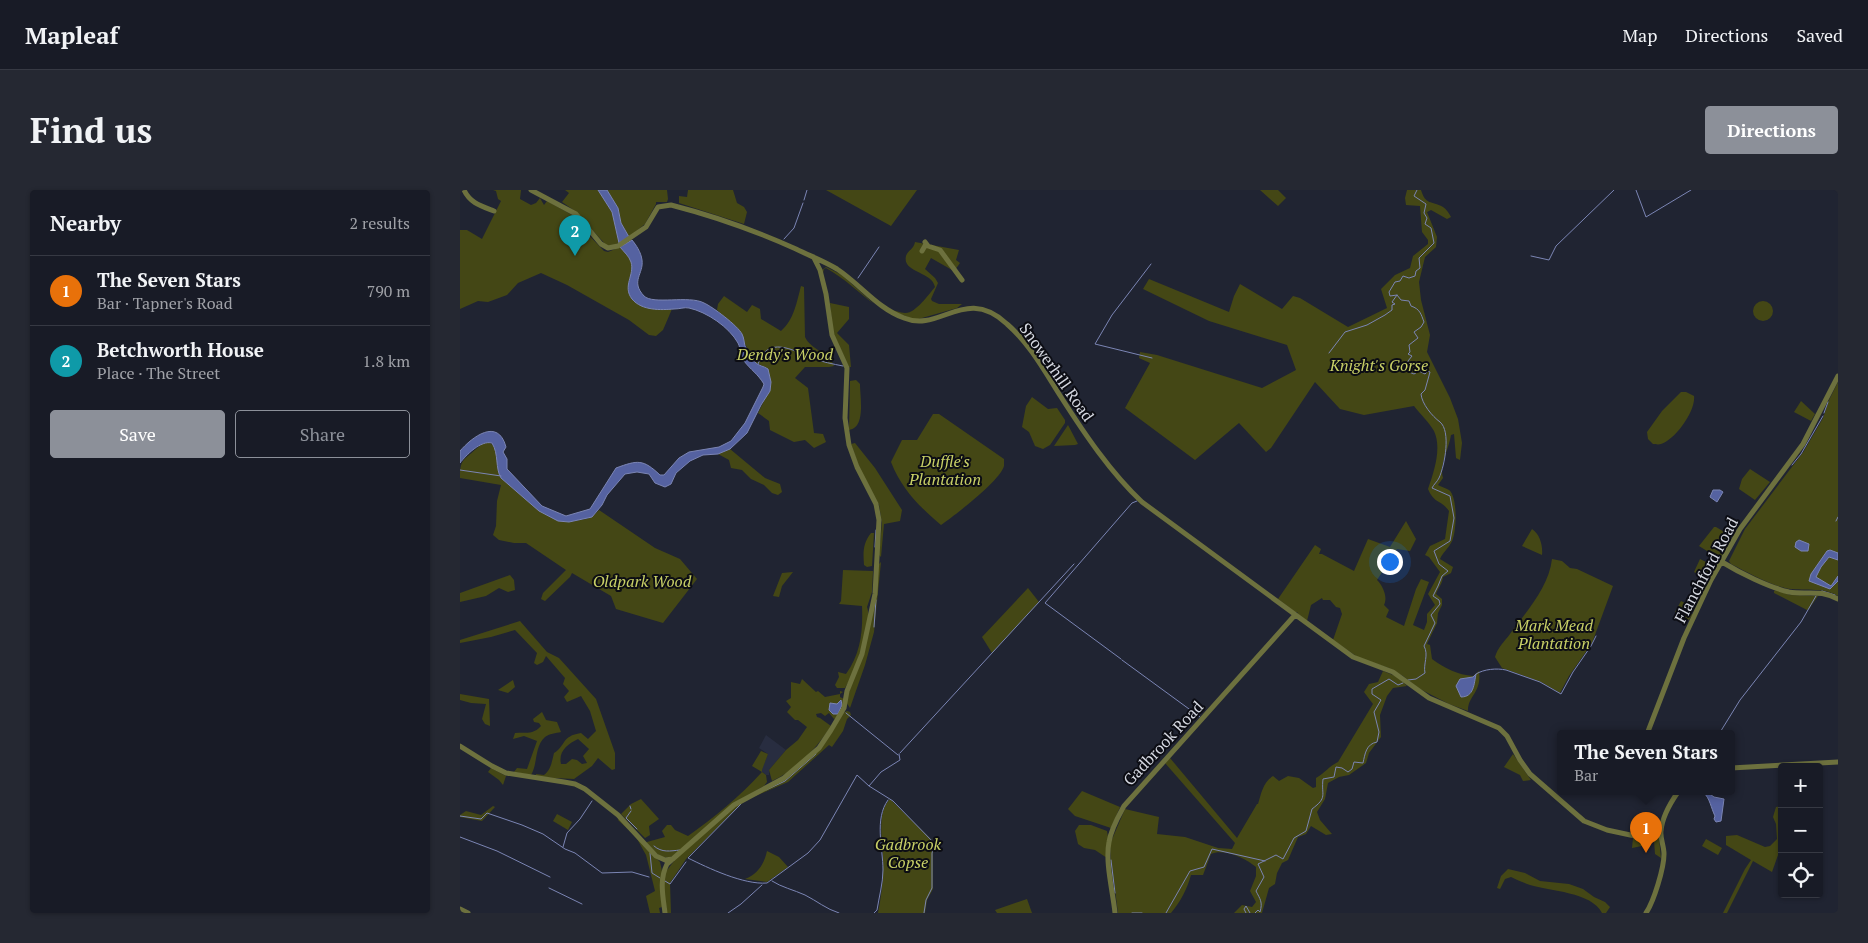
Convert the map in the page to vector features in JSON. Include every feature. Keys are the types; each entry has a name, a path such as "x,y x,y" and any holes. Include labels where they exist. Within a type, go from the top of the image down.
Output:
{"street":[{"path":"464,190 470,200 477,205 494,211"},
{"path":"531,190 542,193"},
{"name":"Snowerhill Road","path":"542,193 576,214 604,247 618,246 646,227 658,207 671,205 766,235 814,258 848,277 884,308 905,319 923,321 971,308 987,311 1006,322 1034,355 1073,416 1132,492 1206,550 1352,658 1393,672 1429,698 1499,728 1507,736 1530,774 1584,821 1596,827 1631,836 1661,833"},
{"path":"922,251 925,243 940,250 962,280"},
{"path":"664,870 673,858 734,805 784,778 818,748 832,730 844,708 847,691 862,654 875,594 879,520 876,504 857,467 849,445 845,418 847,368 832,335 826,294 820,270 814,258"},
{"path":"820,270 826,264"},
{"name":"Flanchford Road","path":"1649,730 1684,638 1722,562 1740,529 1803,444 1838,376"},
{"path":"1722,562 1778,589 1793,592 1823,593 1838,599"},
{"name":"Gadbrook Road","path":"1115,913 1108,859 1108,843 1111,832 1124,806 1295,615"},
{"path":"460,746 506,773 564,782 585,789 618,815 660,859 664,870 662,886 665,913"},
{"path":"1735,768 1838,762"},
{"path":"1646,913 1663,863 1664,855 1661,833 1663,821 1676,795"},
{"path":"660,859 673,858"},
{"path":"460,908 468,913"}],"shaded area":[{"path":"766,735 786,750 769,770 769,775 762,772 768,754 759,748"}],"green space":[{"path":"493,190 521,190 520,199 531,205 540,198 544,205 547,201 574,216 583,229 604,251 608,252 620,247 629,257 632,264 629,292 661,309 672,309 663,330 656,336 649,335 629,320 567,285 541,273 518,283 507,295 488,302 478,301 460,309 460,230 467,230 482,239 501,201 498,199 496,191"},
{"path":"565,190 598,190 612,212 619,243 611,246 606,245 575,211 562,202 569,193"},
{"path":"607,190 667,190 668,199 667,202 656,202 645,224 629,237 621,223 618,208"},
{"path":"688,190 733,190 737,203 744,207 747,212 744,224 679,203 679,196 687,197"},
{"path":"826,190 917,190 891,226"},
{"path":"1260,190 1278,190 1286,198 1278,206"},
{"name":"Knight's Gorse","path":"1407,190 1421,190 1427,201 1443,207 1451,217 1447,219 1431,210 1427,212 1437,237 1436,247 1425,257 1419,282 1421,300 1430,335 1427,352 1450,398 1458,419 1462,443 1460,460 1456,458 1454,434 1451,435 1443,462 1443,478 1438,485 1449,490 1454,500 1456,516 1453,538 1440,559 1453,567 1451,573 1443,577 1436,594 1442,599 1442,605 1438,613 1437,623 1427,644 1430,645 1432,659 1446,668 1457,673 1473,676 1479,671 1479,684 1470,701 1468,711 1449,704 1420,689 1389,668 1359,658 1333,640 1342,614 1340,608 1336,607 1330,600 1323,600 1322,598 1311,605 1307,621 1278,599 1315,545 1321,549 1319,554 1354,571 1368,539 1390,547 1406,521 1416,539 1410,551 1397,549 1377,580 1384,592 1384,605 1389,610 1386,617 1404,626 1421,579 1429,582 1413,625 1424,630 1427,614 1435,605 1428,594 1440,572 1429,557 1425,555 1430,546 1445,539 1449,511 1433,498 1428,489 1436,460 1436,438 1432,428 1414,406 1364,415 1340,409 1315,382 1271,448 1266,452 1239,423 1195,460 1125,408 1150,363 1139,358 1140,352 1157,355 1262,388 1296,370 1287,345 1209,321 1143,289 1149,279 1229,312 1240,284 1282,309 1293,296 1300,298 1348,327 1387,308 1381,289 1395,275 1410,268 1413,256 1428,244 1428,240 1422,232 1420,206 1406,205"},
{"path":"915,242 959,250 956,260 960,263 955,270 931,258 925,269 938,283 931,299 932,301 939,304 962,304 957,308 915,320 890,310 905,313 913,310 922,303 935,287 929,278 908,266 906,262 906,256"},
{"path":"826,267 842,275 874,304 833,272 826,268 823,273 822,270"},
{"name":"Dendy's Wood","path":"801,286 804,287 805,337 811,345 832,361 834,366 805,367 795,378 808,388 814,433 823,434 826,442 814,448 805,440 794,442 770,430 769,421 758,413 771,387 768,369 755,362 742,334 717,310 718,304 724,296 747,312 752,305 760,309 761,319 781,331 792,316"},
{"path":"1763,301 1770,304 1773,311 1770,318 1763,321 1756,318 1753,311 1756,304"},
{"path":"830,303 849,307 849,319 837,333 849,345 851,367 849,367 833,333"},
{"path":"856,380 860,384 861,411 858,424 849,430 850,381"},
{"path":"1838,382 1838,596 1819,590 1792,589 1778,586 1731,564 1729,561 1745,529 1804,451 1823,418"},
{"path":"1681,392 1694,396 1692,409 1688,417 1678,431 1667,441 1661,444 1653,444 1648,439 1647,432 1662,411"},
{"path":"1032,397 1048,409 1057,408 1065,420 1065,423 1050,445 1043,449 1035,446 1029,432 1022,427 1026,406"},
{"path":"1801,401 1815,414 1811,421 1794,412"},
{"name":"Duffle's Plantation","path":"933,414 939,414 1004,459 1004,466 994,480 976,498 941,525 912,497 900,481 891,462 902,440 917,440"},
{"path":"1068,425 1078,444 1054,446"},
{"name":"Oldpark Wood","path":"486,442 494,447 501,478 550,517 569,522 592,517 599,510 655,548 680,559 697,579 663,623 616,609 611,596 572,573 545,601 541,599 543,593 566,570 526,543 499,540 493,535 496,526 497,501 501,485 460,478 463,461"},
{"path":"855,443 875,468 902,510 900,521 884,524 881,557 879,555 882,523 879,505 860,470 851,444"},
{"path":"730,449 765,478 780,484 782,492 778,495 772,493 764,485 751,479 742,470 731,468 729,460 718,454"},
{"path":"1750,469 1770,482 1755,500 1739,489 1742,479"},
{"path":"1714,527 1731,536 1720,559 1699,546"},
{"path":"1532,529 1540,540 1542,555 1522,546"},
{"path":"871,533 874,533 872,566 867,567 864,565 864,548 866,540"},
{"name":"Mark Mead Plantation","path":"1552,559 1562,561 1570,568 1577,569 1613,586 1592,643 1569,676 1560,693 1541,682 1502,668 1495,657 1499,647 1530,608 1542,589"},
{"path":"1700,559 1716,567 1708,580 1694,572"},
{"path":"881,562 874,632 850,708 846,702 859,667 879,564"},
{"path":"843,570 873,571 872,592 867,607 865,635 857,660 845,688 837,688 835,685 839,677 838,672 846,674 855,658 860,642 862,624 862,606 839,604 841,601"},
{"path":"793,572 782,586 779,597 773,596 782,573"},
{"path":"510,575 514,580 515,590 508,592 499,588 486,596 460,602 460,593"},
{"path":"1028,588 1039,602 992,653 982,637"},
{"path":"1776,590 1790,595 1818,596 1807,610 1774,593"},
{"path":"1681,601 1695,608 1689,620 1675,612"},
{"path":"520,621 547,652 559,658 596,699 615,753 615,769 612,770 598,758 592,766 574,779 535,777 536,774 544,775 548,771 554,753 570,736 581,733 588,739 596,731 590,711 581,696 567,702 564,697 569,691 563,684 565,678 546,656 543,662 537,665 534,663 537,653 515,630 460,643 460,640","holes":["578,739 589,749 583,756 587,763 582,764 572,759 566,764 561,764 562,752 574,741"]},
{"path":"1383,671 1398,677 1407,686 1393,688 1387,696 1380,715 1381,737 1369,753 1366,763 1349,775 1339,777 1328,783 1325,799 1317,812 1320,820 1332,834 1326,835 1311,826 1306,834 1298,837 1288,860 1282,863 1277,873 1275,884 1269,888 1262,913 1234,913 1242,905 1252,907 1256,902 1250,891 1256,876 1256,867 1241,857 1216,852 1211,854 1203,875 1191,875 1183,895 1171,913 1118,913 1112,879 1110,844 1125,809 1159,817 1157,834 1185,837 1218,848 1232,849 1235,843 1165,763 1170,758 1237,838 1258,804 1267,782 1273,776 1279,781 1288,776 1299,778 1313,788 1316,787 1316,778 1338,762 1373,704 1364,692 1369,684 1378,682"},
{"path":"802,679 816,692 818,691 825,697 840,694 840,697 844,699 838,717 834,719 829,713 825,716 821,713 816,714 817,717 831,726 798,765 772,781 769,770 786,750 798,740 807,727 798,720 795,720 787,712 791,707 786,701 791,698 791,682 800,684"},
{"path":"513,680 515,687 508,693 498,690"},
{"path":"460,694 489,699 490,726 485,724 482,719 486,704 460,700"},
{"path":"847,711 851,715 832,747 829,745 788,782 744,801 686,859 670,883 671,913 667,913 663,884 664,874 678,856 743,800 785,779 820,748 843,713"},
{"path":"542,712 546,720 557,722 561,732 548,735 542,741 531,775 514,772 517,768 527,769 537,741 524,736 513,739 515,733 529,733 538,729 541,726 539,723 534,722 533,719"},
{"path":"761,751 768,754 762,772 752,766"},
{"path":"1513,754 1531,780 1523,781 1520,775 1504,767"},
{"path":"491,768 506,776 503,785 488,772"},
{"path":"762,772 766,775 767,782 764,786 741,799 673,856 662,857 647,844 647,842 665,837 662,831 667,825 671,825 675,830 688,836 708,822 745,790"},
{"path":"1082,791 1120,807 1111,828 1075,816 1068,809"},
{"path":"641,799 659,819 649,826 650,835 645,838 621,814 631,804"},
{"name":"Gadbrook Copse","path":"890,799 936,844 933,853 933,889 927,900 925,913 878,913 883,873 881,822 885,805"},
{"path":"493,806 495,807 482,821 460,817 466,811 481,815"},
{"path":"1776,807 1778,807 1778,855 1772,872 1753,861 1727,913 1723,913 1751,860 1726,845 1726,836 1737,835 1765,847 1770,846 1777,839 1776,824 1773,817"},
{"path":"557,814 572,822 568,830 553,821"},
{"path":"619,818 660,862 662,871 662,907 659,908 660,913 650,913 646,896 655,891 646,855 636,837 618,820"},
{"path":"1079,825 1091,825 1107,831 1107,858 1095,850 1084,848 1078,844 1075,831"},
{"path":"1656,836 1659,838 1661,858 1655,854 1654,841"},
{"path":"1646,837 1647,845 1632,848 1633,838"},
{"path":"1706,839 1722,848 1718,855 1702,846"},
{"path":"767,851 779,857 788,867 767,882 745,879 760,868"},
{"path":"1508,869 1525,873 1540,881 1569,884 1583,889 1610,907 1606,913 1602,913 1597,906 1580,896 1530,885 1511,877 1505,879 1500,889 1497,888 1501,876"},
{"path":"1027,899 1032,913 997,913 995,910"}],"water":[{"path":"598,190 607,190 618,208 621,223 629,237 619,243 612,212"},
{"path":"632,240 641,257 642,265 638,286 644,296 655,300 697,301 719,312 740,331 745,346 755,362 768,369 771,382 770,391 747,433 730,449 718,454 703,455 690,461 676,473 671,484 665,487 655,483 649,474 637,472 625,474 592,517 569,522 558,521 539,511 501,478 496,452 492,443 479,446 470,452 460,463 460,451 471,440 484,432 491,431 497,433 502,438 506,447 503,452 507,459 507,469 542,506 566,516 590,509 616,468 640,462 649,466 660,475 664,475 679,458 689,452 719,447 731,441 745,423 764,384 743,359 739,345 734,337 717,321 689,308 652,309 641,306 632,299 628,290 632,267 631,262 620,247"},
{"path":"1713,490 1723,492 1717,502 1710,497"},
{"path":"1799,540 1809,544 1808,551 1801,551 1795,547 1796,542"},
{"path":"1830,550 1838,553 1838,560 1829,557 1816,577 1831,586 1838,576 1838,581 1830,589 1809,581 1811,574 1827,551"},
{"path":"1476,674 1471,692 1469,695 1461,697 1456,686 1460,679 1473,677"},
{"path":"841,700 842,705 838,714 833,714 829,710 830,703 837,704"},
{"path":"1705,795 1724,799 1721,821 1716,822 1714,819 1715,816"}],"waterway":[{"path":"804,200 807,190"},
{"path":"1408,680 1416,679 1425,673 1426,653 1424,646 1435,623 1431,615 1440,604 1439,600 1433,596 1442,576 1448,571 1439,564 1434,551 1450,541 1454,518 1450,496 1432,488 1441,472 1445,457 1446,440 1443,426 1428,410 1421,394 1425,390 1430,372 1428,371 1425,374 1419,371 1414,374 1409,372 1408,361 1412,356 1408,354 1410,352 1409,345 1418,338 1414,332 1424,322 1420,312 1411,306 1409,301 1401,300 1397,295 1390,296 1389,292 1395,282 1400,281 1403,276 1409,278 1415,276 1416,271 1420,268 1419,258 1434,243 1431,228 1425,224 1427,218 1424,213 1426,204 1414,196 1417,190"},
{"path":"1531,256 1549,260 1556,246 1614,190"},
{"path":"1636,190 1646,217 1691,190"},
{"path":"784,239 794,228 803,203"},
{"path":"858,278 879,247"},
{"path":"1151,264 1112,315 1095,344 1152,358"},
{"path":"1329,353 1345,332 1367,325 1392,310 1392,305 1395,304 1392,302 1397,295"},
{"path":"758,364 762,355 768,350 774,347 781,347 797,351 820,361 843,366"},
{"path":"1824,413 1828,402"},
{"path":"1792,465 1801,454 1823,416"},
{"path":"460,470 501,476"},
{"path":"1121,659 1045,603 1132,503 1137,501"},
{"path":"1836,521 1838,517"},
{"path":"875,547 876,530"},
{"path":"900,753 1074,564"},
{"path":"1822,591 1835,595"},
{"path":"1721,730 1740,700 1801,622 1816,596"},
{"path":"874,627 876,600"},
{"path":"1476,674 1491,669 1506,670 1540,682 1561,694 1596,636"},
{"path":"1122,660 1200,717"},
{"path":"1255,913 1258,910 1260,912 1261,909 1260,899 1256,891 1264,877 1258,864 1276,855 1283,859 1294,838 1306,831 1312,809 1320,802 1323,796 1323,779 1334,777 1336,767 1348,772 1352,769 1354,762 1363,763 1368,747 1377,742 1379,732 1374,712 1381,700 1372,694 1372,689 1389,679 1398,685 1403,683"},
{"path":"846,713 898,755"},
{"path":"766,790 785,781 816,754"},
{"path":"741,804 688,858 737,879 767,883 808,853 820,840 857,775 869,786 881,772 900,760 899,754"},
{"path":"869,786 893,801 935,844 932,853 932,888 926,900 924,913"},
{"path":"874,913 877,910 883,875 880,834 881,816 888,800"},
{"path":"563,847 567,833 580,819 592,801"},
{"path":"631,811 626,818 637,829"},
{"path":"460,816 481,819 487,813 543,834 565,849 575,853 602,873 632,872 649,877"},
{"path":"460,837 497,851 550,877"},
{"path":"654,846 663,851 680,850"},
{"path":"1166,913 1190,871 1204,867 1212,849 1265,861"},
{"path":"650,853 652,873 660,878"},
{"path":"1111,860 1115,893"},
{"path":"665,881 670,884 686,862"},
{"path":"772,881 805,895 839,913"},
{"path":"728,913 762,885"},
{"path":"549,888 582,904"},
{"path":"1246,913 1244,909 1246,906 1250,913"},
{"path":"1132,913 1142,913"}],"place":[{"name":"Betchworth House","path":"575,256"},
{"name":"The Seven Stars","path":"1646,853"}]}
